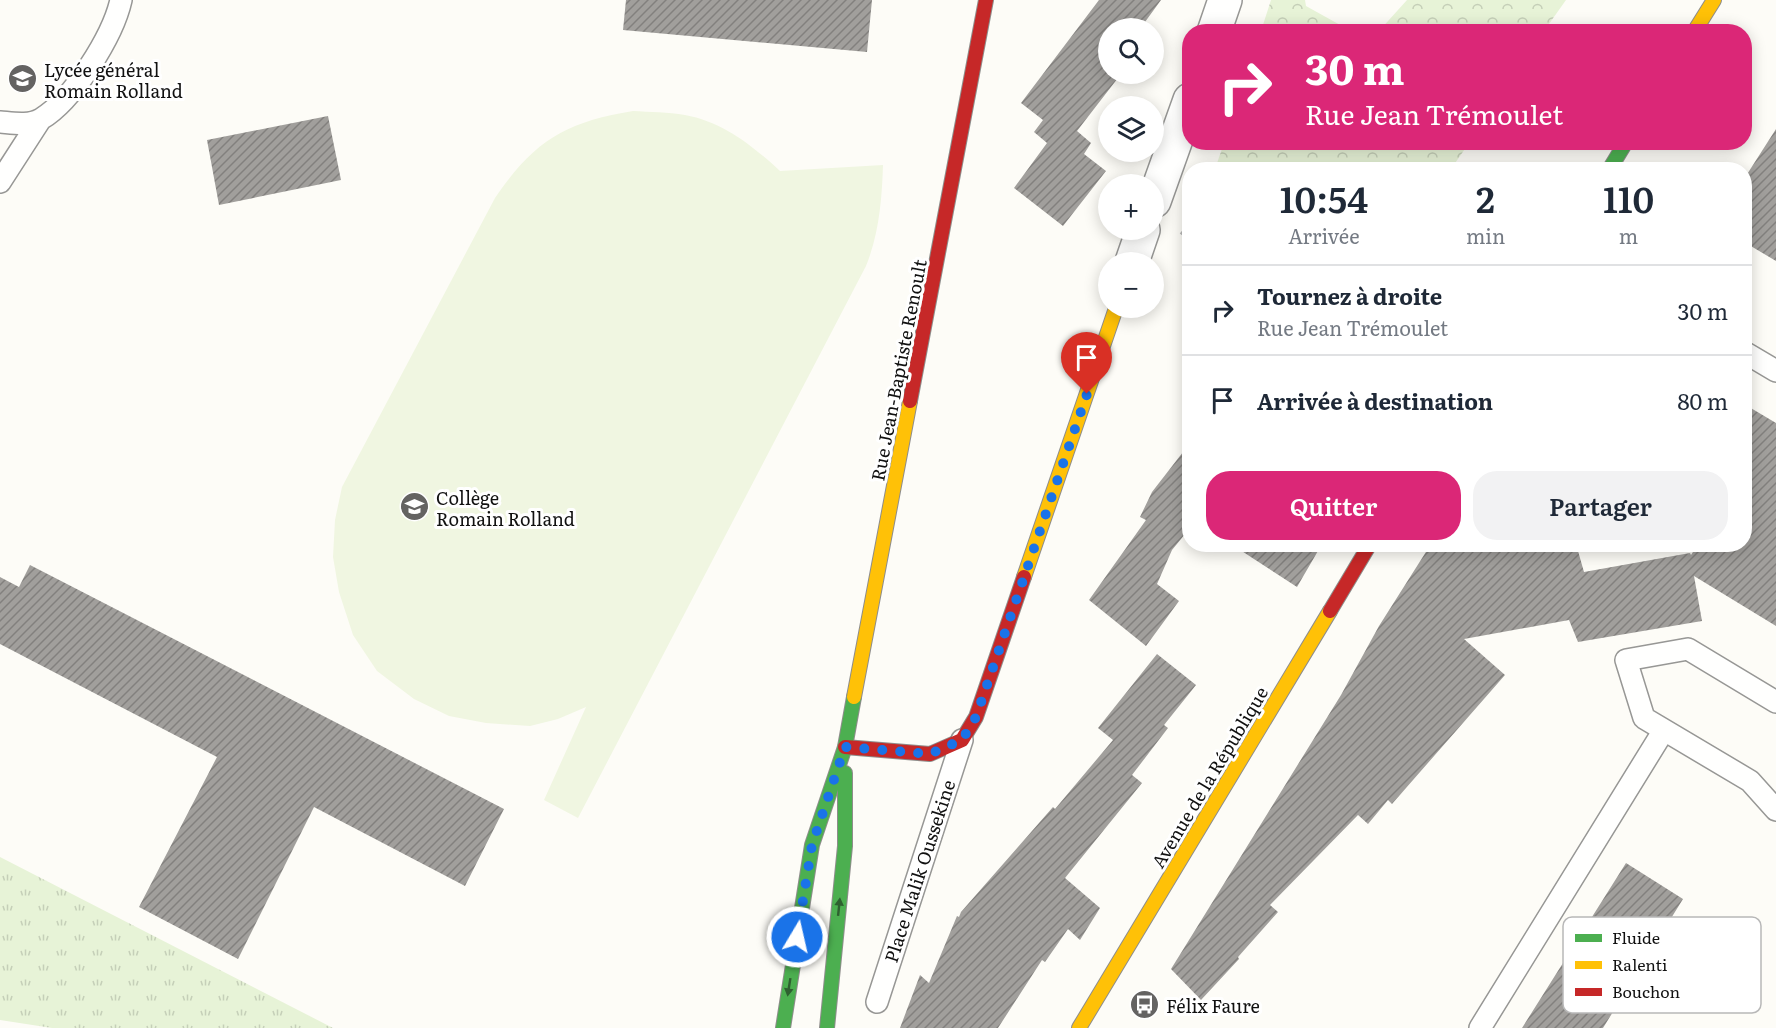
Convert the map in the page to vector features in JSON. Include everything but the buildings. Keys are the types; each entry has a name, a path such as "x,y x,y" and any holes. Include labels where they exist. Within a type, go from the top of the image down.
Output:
{"main road":[{"name":"Rue Jean-Baptiste Renoult","path":"783,1028 812,845 845,747 986,0"},
{"path":"1699,24 1714,0"},
{"path":"845,747 930,754 962,740 976,717 1113,318"},
{"name":"Avenue de la République","path":"1079,1028 1365,552"},
{"name":"Rue Jean-Baptiste Renoult","path":"827,1028 845,846 845,747"}],"street":[{"path":"1217,24 1225,0"},
{"path":"1164,174 1182,122"}],"lane":[{"path":"0,182 40,120 76,85 104,42 121,0"},
{"path":"0,122 25,124 40,120"},
{"path":"1752,357 1776,371"},
{"path":"1776,702 1688,649 1626,660 1644,718 1750,781 1776,810"},
{"path":"1480,1028 1664,730"},
{"name":"Place Malik Oussekine","path":"877,1002 962,740"}],"green space":[{"path":"1271,0 1305,0 1306,6 1338,24 1263,24"},
{"path":"1407,0 1566,0 1549,24 1385,24"},
{"path":"633,111 679,114 712,123 737,136 780,171 883,165 882,191 877,229 866,266 578,818 544,800 586,707 558,719 530,726 486,723 449,716 414,699 377,671 353,635 339,592 333,557 335,520 342,487 495,198 509,178 538,148 553,137 588,121"},
{"path":"1221,150 1464,150 1456,162 1217,162"},
{"path":"0,857 333,1028 52,1028 0,1020"}],"traffic: fast":[{"path":"1614,162 1621,150"},
{"path":"783,1028 812,845 845,747 854,697"},
{"path":"827,1028 845,846 845,773"}],"traffic: slow":[{"path":"1699,24 1714,0"},
{"path":"1024,577 1113,318"},
{"path":"854,697 910,401"},
{"path":"1079,1028 1330,611"}],"traffic: jam":[{"path":"910,401 986,0"},
{"path":"1330,611 1365,552"},
{"path":"845,747 930,754 962,740 976,717 1024,577"}],"place":[{"name":"Lycée général Romain Rolland","path":"23,79"},
{"name":"Collège Romain Rolland","path":"415,507"},
{"name":"Félix Faure","path":"1145,1005"}],"route":[{"path":"797,937 812,845 845,747 930,754 962,740 976,717 1087,394"}]}
